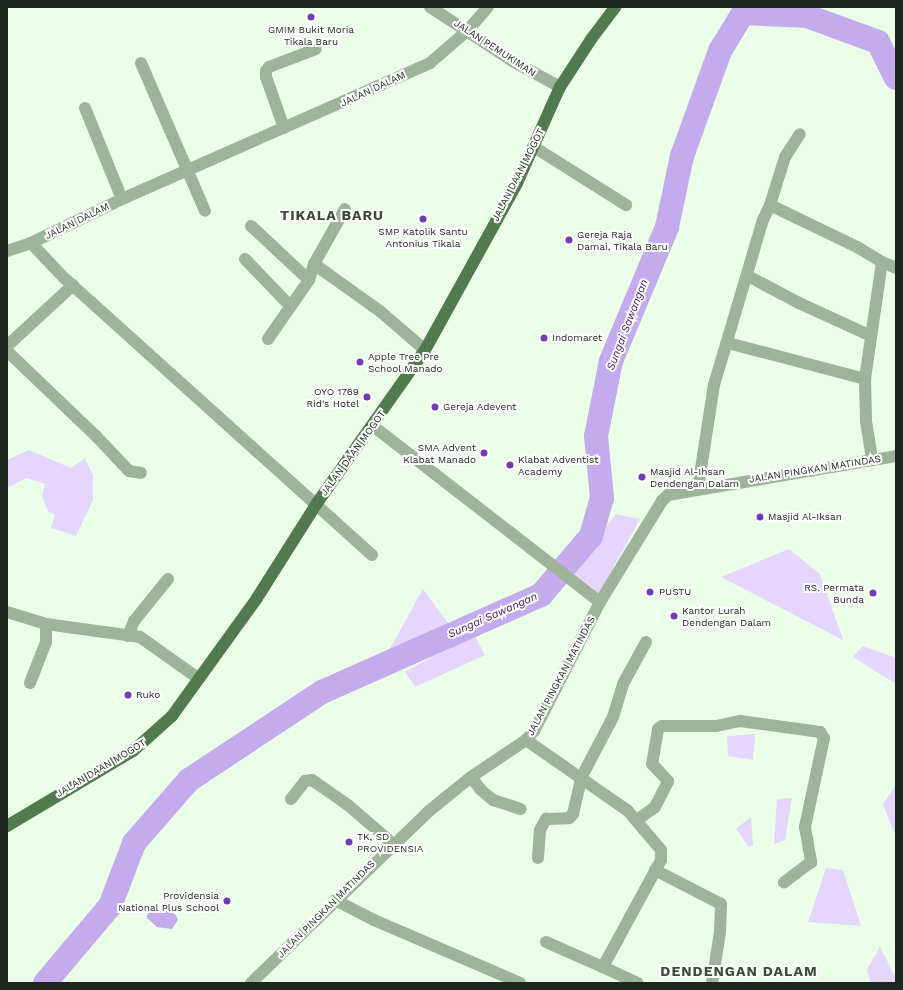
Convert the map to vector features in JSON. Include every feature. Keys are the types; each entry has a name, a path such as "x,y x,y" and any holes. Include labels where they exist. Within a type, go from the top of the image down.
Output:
{"main road":[{"name":"JALAN DAAN MOGOT","path":"7,826 152,736 172,716 257,598 317,503 373,426 424,350 517,183 560,88 612,8"}],"street":[{"name":"JALAN PEMUKIMAN","path":"430,7 468,30 514,62 560,88"},
{"name":"JALAN DALAM","path":"372,555 317,503 205,406 73,285 31,243 122,199 430,63 468,30 488,7"},
{"path":"284,128 266,77 268,66 316,49"},
{"path":"141,63 189,170 205,211"},
{"path":"85,108 122,199"},
{"path":"698,488 709,409 763,220 770,205 785,157 800,134"},
{"path":"534,147 626,205"},
{"path":"770,205 857,247 882,262 896,268"},
{"path":"268,339 309,280 314,264 345,210"},
{"path":"251,226 309,280"},
{"path":"7,251 31,243"},
{"path":"246,259 291,307"},
{"path":"872,459 866,421 865,379 882,262"},
{"path":"314,264 381,312 424,350"},
{"path":"748,276 806,306 871,336"},
{"path":"7,346 73,285"},
{"path":"728,342 865,379"},
{"path":"7,351 96,436 129,471 141,473"},
{"path":"373,426 600,602"},
{"name":"JALAN PINGKAN MATINDAS","path":"251,983 393,844 470,777 526,740 537,725 600,602 662,501 668,495 698,488 896,456"},
{"path":"128,636 134,621 168,579"},
{"path":"7,612 46,624 146,640 199,679"},
{"path":"30,683 46,642 46,624"},
{"path":"538,858 542,824 551,817 569,818 573,814 581,778 613,717 623,684 646,642"},
{"path":"637,820 652,810 668,780 653,766 658,730 662,726 716,726 740,721 820,732 824,738 805,830 812,862 784,882"},
{"path":"526,740 628,811 661,850 662,855 655,870 603,968"},
{"path":"470,777 488,797 500,804 521,809"},
{"path":"291,799 305,781 312,780 348,805 393,844"},
{"path":"655,870 721,904 720,932 712,983"},
{"path":"335,900 387,926 520,983"},
{"path":"546,942 637,983"}],"shaded area":[{"path":"29,450 71,468 85,458 93,476 93,500 76,536 51,528 55,515 48,511 42,496 45,484 26,478 7,488 7,460"},
{"path":"616,514 640,519 599,594 570,571"},
{"path":"789,549 820,574 843,640 721,577"},
{"path":"423,589 450,626 387,654"},
{"path":"474,634 485,655 415,687 405,672"},
{"path":"863,646 896,658 896,684 853,657"},
{"path":"755,734 753,760 728,756 727,736"},
{"path":"896,785 896,837 883,804"},
{"path":"792,798 785,840 774,844 777,799"},
{"path":"751,817 753,845 749,847 736,829"},
{"path":"826,868 843,870 861,926 808,922"},
{"path":"159,907 175,914 178,920 172,929 157,927 147,918 148,910"},
{"path":"880,946 896,979 896,983 871,983 867,970"}],"waterway":[{"name":"Sungai Sawangan","path":"45,983 110,906 134,843 189,780 322,692 541,595 591,536 602,498 596,436 611,361 667,227 682,156 720,51 743,13 807,16 878,42 896,78"}],"place":[{"name":"GMIM Bukit Moria Tikala Baru","path":"311,17"},
{"name":"SMP Katolik Santu Antonius Tikala","path":"423,219"},
{"name":"Gereja Raja Damai, Tikala Baru","path":"569,240"},
{"name":"Indomaret","path":"544,338"},
{"name":"Apple Tree Pre School Manado","path":"360,362"},
{"name":"OYO 1769 Rid's Hotel","path":"367,397"},
{"name":"Gereja Adevent","path":"435,407"},
{"name":"SMA Advent Klabat Manado","path":"484,453"},
{"name":"Klabat Adventist Academy","path":"510,465"},
{"name":"Masjid Al-Ihsan Dendengan Dalam","path":"642,477"},
{"name":"Masjid Al-Iksan","path":"760,517"},
{"name":"PUSTU","path":"650,592"},
{"name":"RS. Permata Bunda","path":"873,593"},
{"name":"Kantor Lurah Dendengan Dalam","path":"674,616"},
{"name":"Ruko","path":"128,695"},
{"name":"TK, SD PROVIDENSIA","path":"349,842"},
{"name":"Providensia National Plus School","path":"227,901"}],"district":[{"name":"TIKALA BARU","path":"332,215"},
{"name":"DENDENGAN DALAM","path":"739,971"}]}
